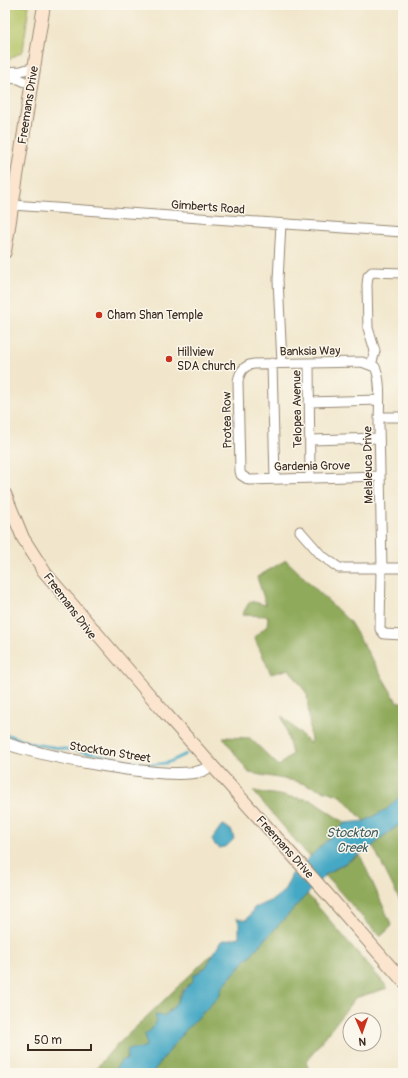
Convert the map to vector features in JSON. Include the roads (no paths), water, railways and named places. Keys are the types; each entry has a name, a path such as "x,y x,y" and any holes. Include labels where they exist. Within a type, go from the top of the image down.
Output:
{"main road":[{"name":"Freemans Drive","path":"5,252 44,5"},
{"name":"Freemans Drive","path":"5,494 23,538 41,568 87,630 150,701 165,713 212,765 403,982"}],"street":[{"path":"5,72 21,71 34,66"},
{"path":"5,78 18,79 31,85"},
{"name":"Gimberts Road","path":"12,205 403,232"},
{"path":"281,224 278,280 282,363"},
{"path":"371,365 374,351 368,328 367,280 372,272 377,271 403,273"},
{"name":"Banksia Way","path":"249,365 362,362 371,365"},
{"name":"Telopea Avenue","path":"309,363 310,478"},
{"path":"272,364 275,479"},
{"name":"Protea Row","path":"245,478 240,471 238,381 242,370 249,365"},
{"name":"Melaleuca Drive","path":"371,365 375,367 378,376 379,400 381,568 380,629 384,634 403,635"},
{"path":"309,402 379,400"},
{"path":"379,417 403,417"},
{"path":"310,440 379,438"},
{"name":"Gardenia Grove","path":"245,478 250,480 380,476"},
{"path":"300,532 321,555 339,568 403,568"},
{"name":"Stockton Street","path":"5,743 64,758 151,772 188,773 201,771 212,765"}],"water":[{"name":"Stockton Creek","path":"403,793 403,822 381,838 373,846 325,875 222,987 219,996 184,1032 152,1073 112,1073 122,1060 127,1059 128,1049 138,1049 146,1046 145,1034 151,1030 157,1021 155,1015 164,1016 169,1012 184,990 193,981 193,976 206,967 221,941 239,937 239,923 237,918 246,920 254,908 274,899 284,891 292,874 345,823 365,821 387,809"},
{"path":"224,825 232,831 234,839 227,846 220,848 214,844 212,839 221,826"}],"waterway":[{"path":"5,734 34,744 103,755 149,765 167,763 186,754"}],"place":[{"name":"Cham Shan Temple","path":"99,315"},
{"name":"Hillview SDA church","path":"169,359"}]}
